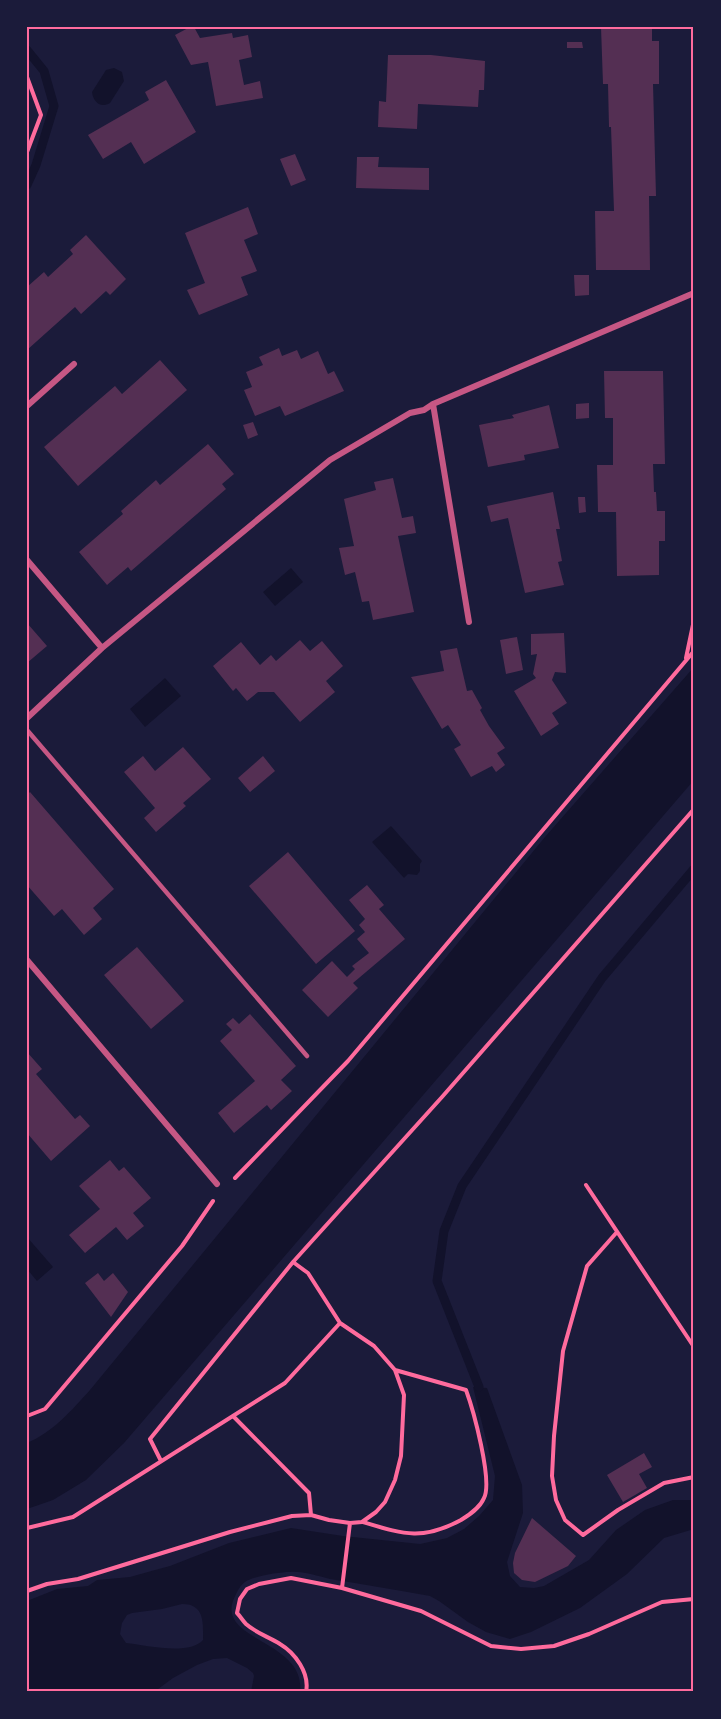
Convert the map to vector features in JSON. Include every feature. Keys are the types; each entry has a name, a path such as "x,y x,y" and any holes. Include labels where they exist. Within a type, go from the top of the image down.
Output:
{"street":[{"path":"27,718 102,648 330,460 410,413 424,410 433,404 694,293"},
{"path":"27,406 74,364"},
{"path":"433,404 469,622"},
{"path":"27,560 102,648"},
{"path":"27,960 217,1184"}],"lane":[{"path":"27,730 307,1056"}],"path":[{"path":"27,77 41,115 27,152"},
{"path":"694,530 694,550"},
{"path":"686,658 694,620"},
{"path":"234,1179 348,1061 694,651"},
{"path":"161,1461 150,1439 293,1262 694,809"},
{"path":"586,1185 694,1347"},
{"path":"27,1416 45,1409 182,1246 217,1196"},
{"path":"617,1232 587,1266 563,1351 552,1476 556,1500 565,1521 583,1535 618,1510 664,1483 694,1477"},
{"path":"293,1262 308,1273 340,1323 374,1346 394,1370 404,1395 401,1456 395,1480 385,1502 362,1522"},
{"path":"27,1528 73,1517 285,1383 340,1323"},
{"path":"27,1591 47,1584 78,1579 230,1532 292,1516 311,1515 350,1523 362,1522 400,1533 425,1534 443,1529 471,1514 484,1499 487,1484 473,1409 466,1390 394,1370"},
{"path":"233,1416 309,1493 311,1515"},
{"path":"342,1588 350,1523"},
{"path":"306,1692 304,1672 294,1656 282,1644 246,1624 237,1613 240,1599 248,1589 259,1584 291,1578 342,1588 421,1611 491,1646 521,1649 554,1646 589,1634 662,1602 694,1599"}],"shaded area":[{"path":"114,68 122,72 124,81 110,103 100,105 95,101 92,92 106,70"},
{"path":"291,568 303,582 275,606 263,592"},
{"path":"694,667 694,780 124,1443 86,1480 53,1500 27,1509 27,1443 53,1427 90,1390 545,837"},
{"path":"165,678 181,696 145,727 130,709"},
{"path":"391,826 422,861 417,875 408,874 404,878 372,842"},
{"path":"27,1237 53,1267 37,1281 27,1269"},
{"path":"473,1387 487,1388 522,1485 523,1513 507,1562 510,1576 520,1587 544,1586 589,1560 616,1530 645,1510 673,1500 694,1500 694,1529 664,1538 627,1574 580,1608 531,1632 510,1639 486,1632 430,1596 300,1572 285,1572 249,1580 239,1588 233,1601 232,1614 238,1625 278,1651 290,1662 298,1675 300,1692 251,1692 253,1673 227,1658 213,1659 197,1665 154,1692 27,1692 27,1601 57,1589 88,1586 97,1580 130,1577 170,1566 229,1543 291,1528 420,1544 447,1538 464,1529 493,1500 495,1476","holes":["182,1604 190,1605 199,1611 202,1621 203,1640 196,1645 177,1649 144,1646 126,1643 120,1634 122,1623 127,1615"]}],"building":[{"path":"194,27 200,38 232,33 233,38 248,35 252,57 239,60 244,85 260,81 263,98 216,106 208,62 191,65 175,35"},
{"path":"601,27 652,27 652,41 659,41 659,84 653,84 656,196 649,196 650,270 596,270 595,211 614,211 608,84 603,84"},
{"path":"567,42 582,42 583,48 567,48"},
{"path":"388,55 431,55 485,61 484,90 479,90 478,107 418,104 417,129 378,127 379,101 386,102"},
{"path":"166,80 196,132 144,164 131,142 103,159 88,135 149,100 145,92"},
{"path":"295,154 306,180 291,186 280,159"},
{"path":"357,157 379,157 378,167 429,168 429,190 356,188"},
{"path":"248,207 258,234 244,240 257,271 241,277 248,295 199,315 187,290 205,283 185,233"},
{"path":"86,235 126,279 110,295 106,291 81,314 75,307 27,350 27,287 44,272 48,277 73,254 70,250"},
{"path":"574,275 589,275 589,295 575,296"},
{"path":"279,348 282,356 297,350 301,359 318,351 328,374 334,371 344,391 285,416 280,406 255,416 244,390 252,387 246,372 263,365 259,357"},
{"path":"160,360 187,390 78,486 44,447 115,386 122,394"},
{"path":"604,371 663,371 665,464 653,464 657,511 665,511 665,541 659,541 659,575 617,576 616,512 598,512 597,465 613,465 613,418 605,418"},
{"path":"589,403 589,418 576,419 576,404"},
{"path":"549,405 559,448 524,455 525,460 488,467 479,425 514,418 512,415"},
{"path":"253,422 258,435 248,439 243,425"},
{"path":"208,444 234,474 222,484 226,489 131,571 128,567 107,585 79,552 123,514 121,511 156,480 160,485"},
{"path":"393,478 402,518 413,516 416,533 398,536 414,612 373,620 369,601 362,602 355,572 345,575 339,548 354,546 344,499 376,490 374,482"},
{"path":"553,492 560,529 556,529 562,561 558,562 564,585 525,593 508,518 491,522 487,506"},
{"path":"578,497 585,497 586,512 579,513"},
{"path":"27,623 47,646 27,663"},
{"path":"564,633 566,673 555,672 552,680 567,703 552,713 559,724 541,736 514,691 536,678 533,674 537,654 531,655 531,634"},
{"path":"517,637 523,670 506,674 500,640"},
{"path":"300,640 310,651 322,641 343,666 326,681 335,692 300,722 274,692 258,692 247,701 236,688 233,691 213,666 241,642 260,665 271,655 276,661"},
{"path":"457,648 467,691 472,690 489,726 505,748 497,753 505,765 496,772 492,766 471,777 454,749 461,745 448,725 442,729 411,677 444,671 440,651"},
{"path":"183,747 211,779 183,803 186,806 156,832 144,818 155,808 124,772 143,756 155,771"},
{"path":"263,756 275,771 250,792 238,778"},
{"path":"30,792 114,889 93,908 102,919 84,935 62,909 54,916 27,885 27,795"},
{"path":"288,852 355,931 316,964 249,886"},
{"path":"367,885 384,905 379,909 405,939 353,983 358,988 328,1017 302,990 332,961 347,977 355,969 352,966 369,953 357,939 365,932 359,925 365,919 349,900"},
{"path":"137,947 184,1001 151,1029 104,975"},
{"path":"250,1014 296,1066 281,1080 292,1091 271,1110 267,1105 234,1133 218,1113 255,1081 220,1041 232,1030 226,1024 233,1018 239,1024"},
{"path":"27,1052 42,1069 36,1074 75,1119 80,1115 90,1126 51,1161 27,1133"},
{"path":"110,1160 119,1171 124,1167 151,1198 133,1213 144,1226 127,1240 116,1227 85,1253 69,1235 100,1209 79,1186"},
{"path":"98,1273 104,1281 113,1273 128,1292 111,1317 85,1283"},
{"path":"644,1453 652,1467 639,1474 647,1488 623,1502 607,1475"},
{"path":"532,1518 576,1556 568,1566 535,1582 522,1580 514,1573 513,1563 515,1553"}],"waterway":[{"path":"27,50 44,71 54,106 36,165 27,185"},
{"path":"479,1387 437,1281 444,1231 462,1186 602,978 694,869"}]}
